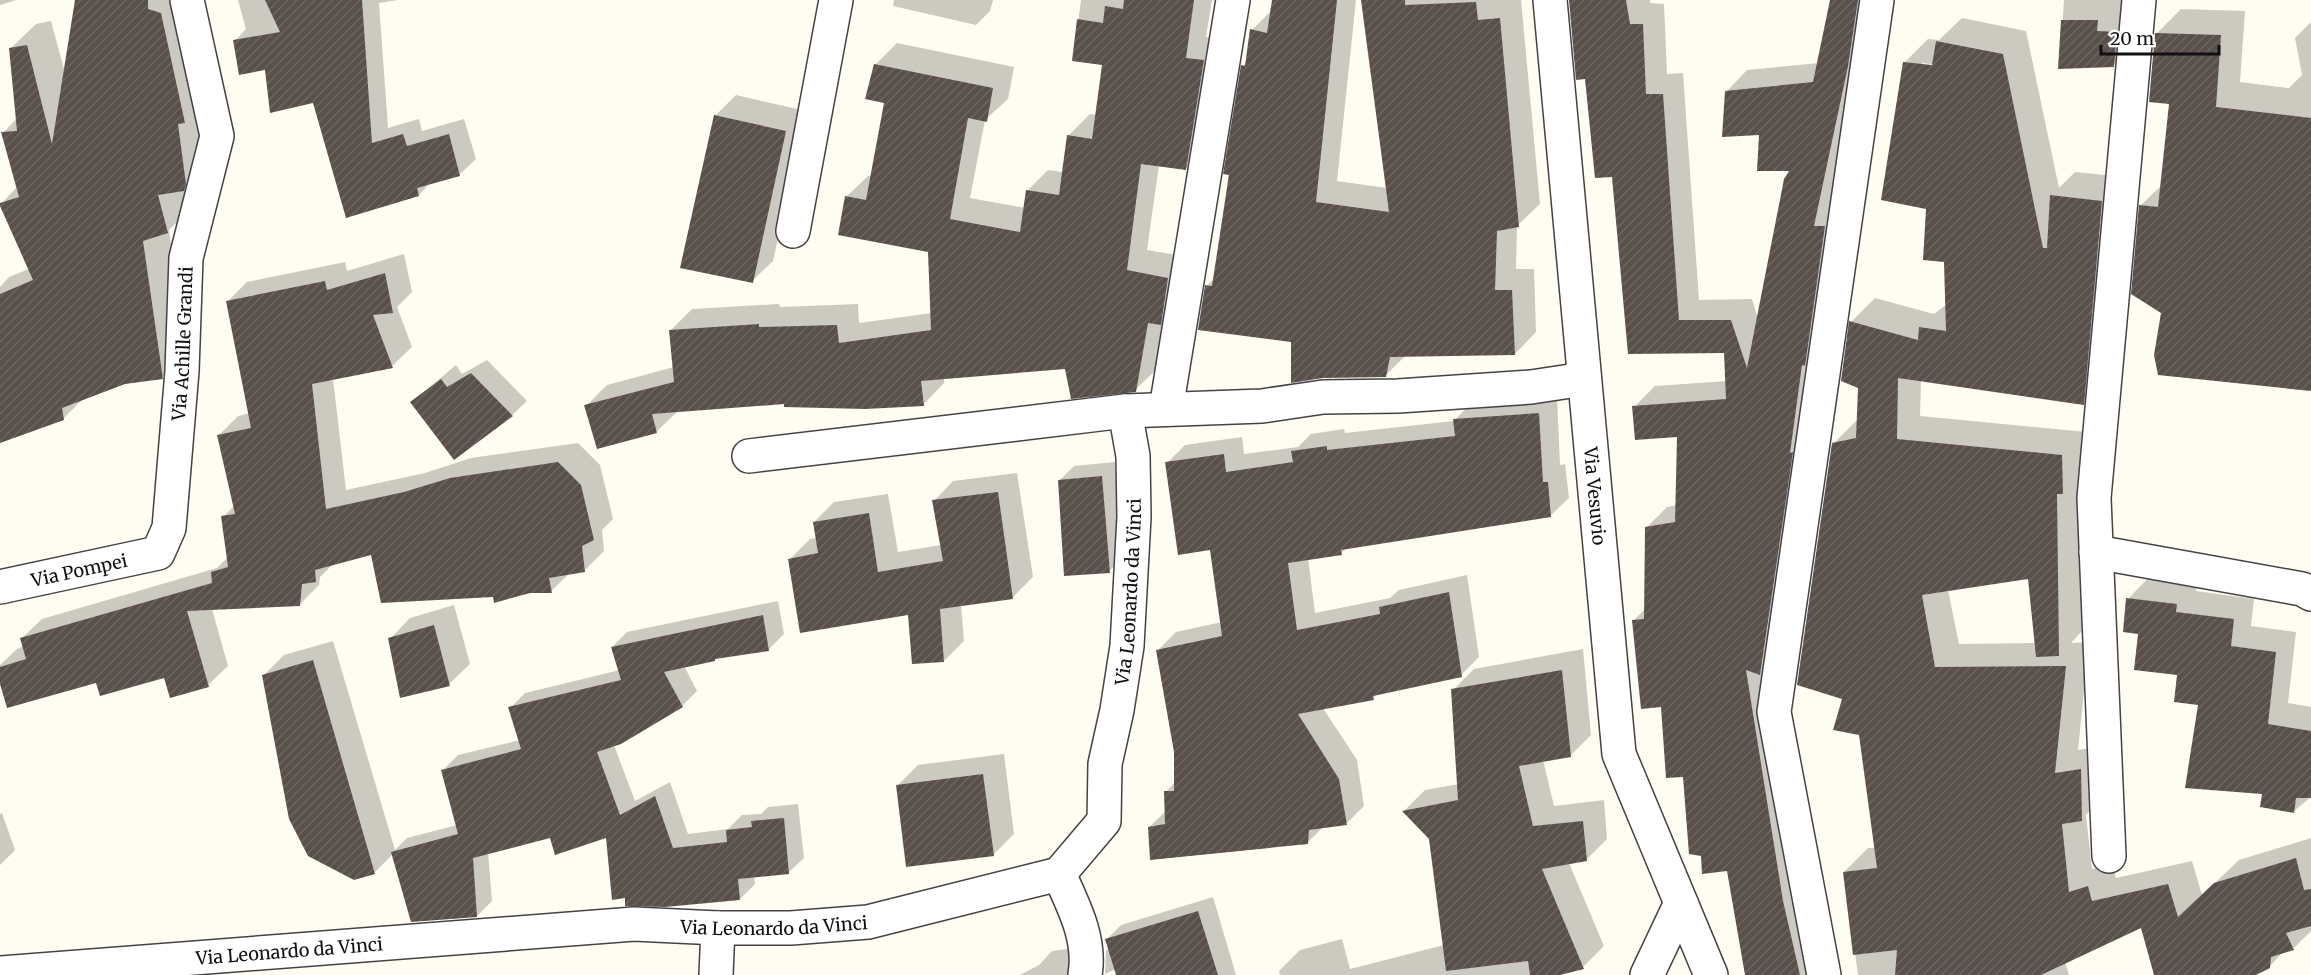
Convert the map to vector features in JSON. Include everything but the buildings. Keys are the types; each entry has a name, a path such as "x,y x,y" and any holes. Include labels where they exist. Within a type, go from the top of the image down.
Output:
{"street":[{"name":"Via Achille Grandi","path":"159,553 169,528 182,370 186,258 217,136 187,0"},
{"path":"793,231 836,0"},
{"path":"1166,409 1233,0"},
{"name":"Via Vesuvio","path":"1550,0 1619,754 1710,975"},
{"path":"1824,975 1774,712 1797,572 1877,0"},
{"path":"2109,856 2095,489 2139,0"},
{"path":"749,456 1125,411 1262,406 1323,397 1398,396 1531,387 1584,379"},
{"name":"Via Leonardo da Vinci","path":"0,973 634,924 718,928 791,928 868,922 1059,874 1104,821 1105,764 1127,646 1134,517 1133,456 1125,411"},
{"path":"2096,552 2302,589 2311,594"},
{"name":"Via Pompei","path":"0,587 159,553"},
{"path":"1059,874 1078,918 1088,954 1085,975"},
{"path":"1647,975 1681,903"},
{"path":"716,975 718,928"}]}
